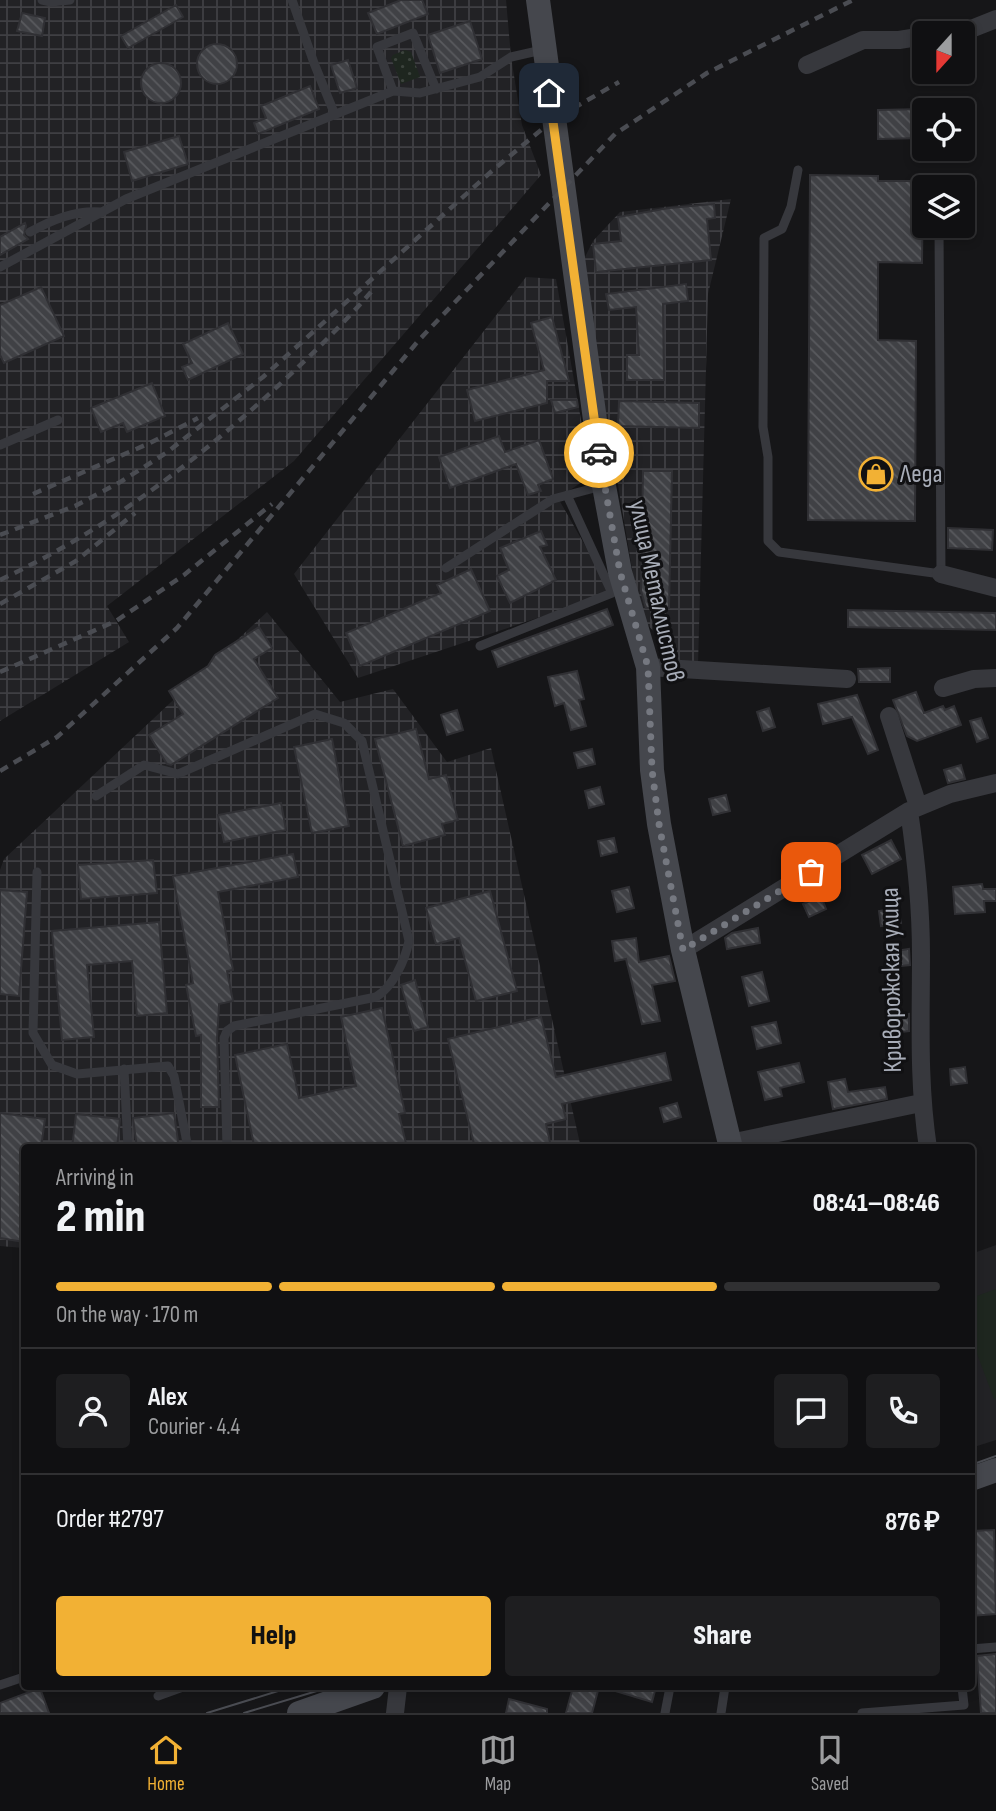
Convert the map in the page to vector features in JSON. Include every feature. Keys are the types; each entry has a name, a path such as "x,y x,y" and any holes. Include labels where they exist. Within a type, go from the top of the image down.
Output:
{"street":[{"name":"улица Металлистов","path":"538,0 604,486 620,572 648,667 652,770 659,824 683,950 730,1144"},
{"path":"975,27 996,19"},
{"path":"807,65 863,40 912,38"},
{"path":"941,574 996,588"},
{"path":"648,667 847,679"},
{"path":"943,688 974,679 996,678"},
{"name":"Криворожская улица","path":"889,716 913,808 921,952 921,1103 927,1144"},
{"path":"683,950 913,808 950,794 996,783"},
{"path":"739,1144 921,1103"},
{"path":"975,1478 996,1470"},
{"path":"299,1713 326,1708 366,1690"},
{"path":"396,1712 398,1690"}],"lane":[{"path":"42,0 70,0"},
{"path":"292,0 335,115"},
{"path":"393,91 377,47 413,33 436,89"},
{"path":"0,267 126,199 393,91 420,93 436,89 480,77 511,57 544,50"},
{"path":"799,170 791,207 782,229 764,238 762,427 768,457 768,541 779,552 941,574 939,238"},
{"path":"30,232 60,218 101,212"},
{"path":"0,445 58,420"},
{"path":"446,568 553,499 604,486"},
{"path":"480,646 612,593 567,495"},
{"path":"96,796 144,765 178,774 315,714 345,723 362,741 409,942 407,951 386,991 376,997 234,1026 227,1031 224,1038 227,1144"},
{"path":"37,872 33,1032 52,1065 77,1074 168,1066 174,1076 187,1144"},
{"path":"124,1069 128,1144"},
{"path":"975,1649 996,1647"},
{"path":"0,1685 21,1678"},
{"path":"158,1696 175,1690"},
{"path":"665,1713 669,1690"},
{"path":"721,1713 725,1690"},
{"path":"862,1713 964,1705 962,1690"}],"shaded area":[{"path":"0,0 506,0 511,57 522,125 541,175 294,461 107,606 129,642 0,721"},
{"path":"405,50 411,52 420,77 401,84 391,58"},
{"path":"731,199 708,294 698,665 683,665 640,616 581,265 593,241 620,212"},
{"path":"526,277 556,279 591,476 558,498 612,593 358,678 294,574"},
{"path":"267,612 340,702 393,689 447,762 491,748 580,1144 21,1144 21,1248 0,1246 0,870 4,859"},
{"path":"996,1245 996,1440 975,1447 975,1253"},
{"path":"996,1289 994,1399 975,1349 975,1297"}],"building":[{"path":"401,0 422,0 428,14 377,34 368,13"},
{"path":"176,5 183,17 128,48 121,36"},
{"path":"22,13 45,18 42,36 17,31"},
{"path":"470,21 482,59 440,73 428,35"},
{"path":"217,44 231,50 237,64 231,78 217,84 203,78 197,64 203,50"},
{"path":"348,60 357,88 340,93 331,65"},
{"path":"161,63 175,69 181,83 175,97 161,103 147,97 141,83 147,69"},
{"path":"310,86 319,109 258,134 254,123 266,118 261,106"},
{"path":"912,109 912,138 878,139 878,110"},
{"path":"179,136 188,164 132,181 124,152"},
{"path":"810,175 878,176 878,181 912,181 912,238 922,238 922,263 878,262 878,340 916,341 915,521 808,520"},
{"path":"714,204 715,218 707,219 711,260 596,272 593,244 621,241 618,217"},
{"path":"25,223 24,235 28,239 0,255 0,237"},
{"path":"686,284 688,301 663,304 664,380 627,380 627,355 639,355 636,307 609,310 606,294"},
{"path":"41,287 64,336 4,363 0,355 0,305"},
{"path":"552,317 569,381 547,381 547,403 475,421 467,390 544,370 531,323"},
{"path":"228,323 243,354 188,380 182,367 192,363 183,344"},
{"path":"152,383 165,416 127,432 123,423 101,432 91,408"},
{"path":"551,400 577,400 578,407 555,413"},
{"path":"619,401 699,403 699,428 618,426"},
{"path":"499,436 505,452 539,440 553,479 538,485 541,491 528,495 516,464 450,488 439,457"},
{"path":"643,471 672,471 669,608 646,608 641,591"},
{"path":"948,528 993,530 992,550 948,548"},
{"path":"541,531 547,545 540,547 556,580 510,603 497,576 509,570 500,548"},
{"path":"471,569 490,611 360,666 346,633 441,593 437,585"},
{"path":"607,609 613,625 498,667 492,651"},
{"path":"848,610 996,613 996,630 848,627"},
{"path":"259,627 272,648 254,659 278,698 171,765 167,764 149,735 183,714 169,691 208,666 215,655"},
{"path":"890,668 890,682 859,682 858,669"},
{"path":"577,671 584,699 579,700 586,726 571,730 564,703 555,706 548,677"},
{"path":"916,692 924,713 943,706 945,710 954,706 961,725 917,741 907,736 893,700"},
{"path":"857,695 878,750 868,754 852,717 823,724 818,704"},
{"path":"769,708 775,727 763,731 757,712"},
{"path":"457,710 463,730 447,735 441,715"},
{"path":"981,718 988,738 977,742 970,721"},
{"path":"416,729 429,779 446,775 458,820 442,824 445,835 403,846 375,739"},
{"path":"332,739 349,826 312,833 294,747"},
{"path":"592,749 595,764 578,768 574,753"},
{"path":"961,765 965,779 948,783 944,770"},
{"path":"600,787 604,804 589,808 585,791"},
{"path":"726,795 730,811 713,815 709,799"},
{"path":"281,803 286,830 224,842 218,815"},
{"path":"614,838 617,852 601,856 598,841"},
{"path":"891,840 901,859 872,874 862,855"},
{"path":"293,854 298,877 218,892 233,970 227,971 233,1001 219,1004 219,1107 201,1107 201,1035 196,1036 186,985 193,983 173,876"},
{"path":"153,860 157,893 81,899 78,865"},
{"path":"982,884 983,889 996,889 996,901 984,901 985,912 955,914 953,887"},
{"path":"629,887 634,908 617,912 612,891"},
{"path":"0,890 27,892 19,996 0,994"},
{"path":"490,891 517,991 476,1001 459,938 436,944 426,908"},
{"path":"821,896 826,909 809,917 803,904"},
{"path":"898,908 901,923 881,926 879,911"},
{"path":"159,922 167,1013 137,1016 132,961 87,965 94,1037 62,1040 52,931"},
{"path":"758,928 760,943 727,949 725,938 732,933"},
{"path":"636,938 639,962 669,956 675,981 652,985 660,1021 642,1024 626,959 615,961 612,941"},
{"path":"909,949 910,965 891,967 889,952"},
{"path":"762,972 769,1001 749,1006 742,977"},
{"path":"415,980 428,1027 414,1031 401,985"},
{"path":"382,1008 405,1113 399,1114 406,1144 254,1144 235,1055 287,1044 299,1098 356,1086 341,1017"},
{"path":"909,1014 909,1031 892,1033 890,1017"},
{"path":"541,1017 556,1077 665,1053 671,1080 562,1104 566,1119 546,1124 550,1144 474,1144 448,1039"},
{"path":"776,1022 781,1043 757,1049 752,1027"},
{"path":"799,1063 804,1082 780,1088 782,1096 765,1100 758,1072"},
{"path":"965,1067 967,1083 951,1085 950,1069"},
{"path":"845,1079 848,1092 885,1087 887,1099 833,1109 828,1082"},
{"path":"677,1103 681,1117 664,1122 660,1108"},
{"path":"0,1113 45,1119 42,1144 21,1144 21,1242 0,1238"},
{"path":"174,1113 178,1144 136,1144 133,1118"},
{"path":"76,1114 120,1119 117,1144 72,1144"},
{"path":"994,1530 996,1614 975,1616 975,1531"},
{"path":"996,1654 996,1713 981,1713 977,1656"},
{"path":"41,1690 49,1713 0,1713 0,1703"},
{"path":"572,1690 598,1690 592,1713 566,1713"},
{"path":"612,1690 655,1690 652,1702"},
{"path":"509,1699 547,1709 547,1713 506,1713"}],"tram line":[{"path":"975,1464 996,1456"},
{"path":"207,1713 281,1690"},
{"path":"244,1713 320,1690"}],"railway":[{"path":"0,771 57,737 177,628 419,340 615,134 707,73 853,0"},
{"path":"0,535 75,506 166,453 263,377 493,170 553,120 619,82"},
{"path":"0,580 73,542 172,475 266,397 320,346 371,292"},
{"path":"33,494 150,443 198,418"},
{"path":"0,672 116,621 184,575 272,504"},
{"path":"0,604 76,561 135,513"}],"way so far":[{"path":"599,453 620,572 648,667 652,770 659,824 683,950 811,872"}],"place":[{"name":"Леда","path":"876,474"}],"route":[{"path":"549,93 599,453"}]}
